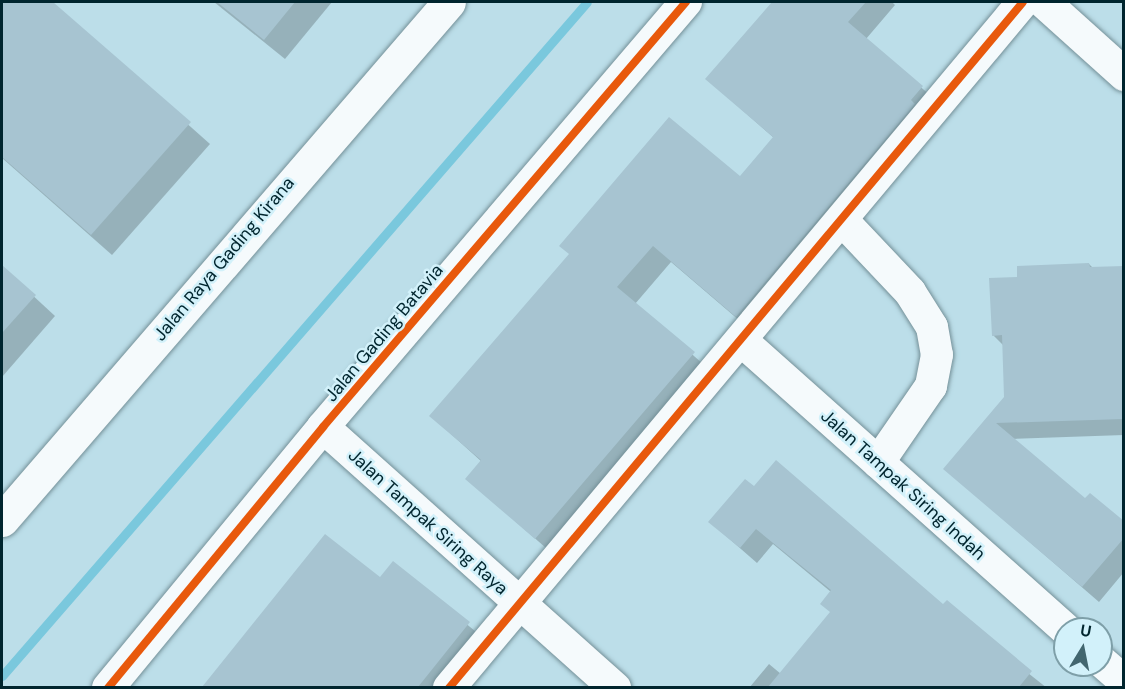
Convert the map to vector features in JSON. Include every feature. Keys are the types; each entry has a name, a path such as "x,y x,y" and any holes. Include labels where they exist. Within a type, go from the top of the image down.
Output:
{"street":[{"name":"Jalan Raya Gading Kirana","path":"2,520 449,2"},
{"name":"Jalan Gading Batavia","path":"108,687 323,427 686,2"},
{"path":"449,687 742,341 1023,2"},
{"path":"1044,2 1124,74"},
{"path":"842,220 910,292 932,327 937,355 931,386 878,463"},
{"name":"Jalan Tampak Siring Indah","path":"742,341 1053,618"},
{"name":"Jalan Tampak Siring Raya","path":"323,427 518,604 615,687"}],"building":[{"path":"2,2 53,2 191,122 91,235 2,157"},
{"path":"217,2 295,2 264,40"},
{"path":"772,2 866,2 848,22 923,86 911,100 915,104 736,317 653,246 617,287 695,352 535,539 465,479 481,460 429,416 569,254 559,246 669,117 740,176 773,137 705,79"},
{"path":"1089,263 1090,267 1124,266 1124,419 996,423 1085,498 1090,493 1124,521 1124,538 1082,587 943,469 1004,397 1002,335 992,336 989,278 1017,277 1017,266"},
{"path":"2,265 36,295 2,333"},
{"path":"776,460 943,604 947,600 1032,671 1019,687 768,687 830,612 820,604 831,590 756,529 740,548 708,522 745,479 754,486"},
{"path":"325,534 380,577 393,561 470,622 418,687 202,687"}],"waterway":[{"path":"2,676 587,2"}],"cycle path":[{"path":"108,688 323,427 686,2"},
{"path":"449,688 1023,2"}]}
